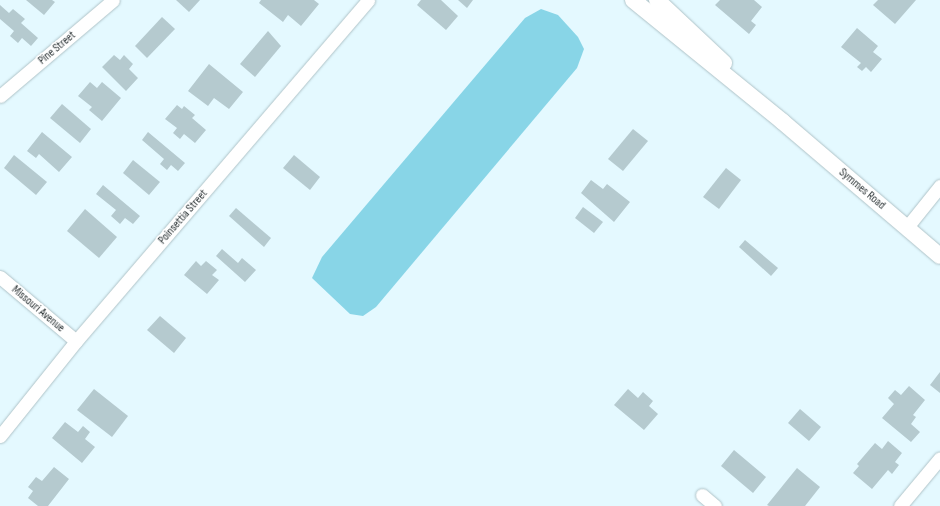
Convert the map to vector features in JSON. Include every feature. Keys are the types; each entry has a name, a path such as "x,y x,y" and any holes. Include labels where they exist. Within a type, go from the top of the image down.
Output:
{"street":[{"name":"Pine Street","path":"0,96 113,0"},
{"name":"Poinsettia Street","path":"0,436 76,342 368,0"},
{"name":"Symmes Road","path":"633,0 783,122 940,256"},
{"name":"Symmes Road","path":"657,0 783,122"},
{"path":"907,227 940,186"},
{"name":"Missouri Avenue","path":"0,277 76,342"},
{"path":"900,506 940,458"},
{"path":"702,495 715,506"}],"water":[{"path":"541,9 558,15 578,37 584,49 577,68 376,307 363,316 350,314 312,278 322,257 525,18"}],"building":[{"path":"26,0 52,0 55,2 44,15"},
{"path":"176,0 200,0 189,12"},
{"path":"261,0 314,0 319,4 301,26 288,15 283,22 259,3"},
{"path":"421,0 441,0 458,16 446,30 417,5"},
{"path":"458,0 473,0 467,8"},
{"path":"720,0 754,0 762,7 751,21 756,25 749,34 715,5"},
{"path":"878,0 916,0 895,24 873,5"},
{"path":"0,5 9,13 13,9 25,19 21,23 38,38 31,46 22,38 18,43 10,36 14,31 0,19"},
{"path":"162,17 175,29 147,58 135,46"},
{"path":"857,28 878,46 873,52 882,59 871,72 866,67 862,71 857,67 861,63 841,47"},
{"path":"268,31 281,46 255,77 240,64"},
{"path":"114,55 120,60 124,55 133,64 129,69 138,78 126,91 102,67"},
{"path":"209,64 243,92 229,109 214,98 208,106 188,91"},
{"path":"90,82 97,88 102,82 121,98 102,121 89,110 92,107 78,96"},
{"path":"62,104 91,129 80,143 50,118"},
{"path":"177,105 182,109 184,106 195,115 192,118 206,130 195,143 184,134 180,139 173,133 177,128 165,119"},
{"path":"633,129 648,141 623,171 608,159"},
{"path":"42,132 72,157 59,172 39,154 36,158 27,151"},
{"path":"148,132 185,163 178,171 171,165 167,170 160,164 164,159 142,140"},
{"path":"14,155 47,182 36,195 4,168"},
{"path":"294,155 320,177 310,190 283,168"},
{"path":"133,160 160,182 149,195 123,173"},
{"path":"726,168 741,180 719,209 703,197"},
{"path":"591,180 603,189 607,184 630,202 614,222 581,193"},
{"path":"103,185 140,216 133,224 125,218 120,224 111,216 116,210 96,194"},
{"path":"583,207 603,222 594,233 575,218"},
{"path":"236,208 271,238 264,247 229,216"},
{"path":"85,209 117,237 99,258 67,231"},
{"path":"745,240 778,268 771,276 739,247"},
{"path":"222,249 238,263 242,258 256,270 245,282 216,256"},
{"path":"196,261 201,266 206,261 217,270 212,275 219,280 207,294 184,275"},
{"path":"160,316 186,338 174,353 147,330"},
{"path":"940,372 940,393 930,385"},
{"path":"909,386 925,400 913,415 916,417 911,424 920,432 911,442 882,418 894,404 888,398 895,390 901,395"},
{"path":"94,389 128,416 112,437 77,410"},
{"path":"628,389 638,398 643,392 653,401 649,406 658,414 644,430 614,405"},
{"path":"800,409 821,427 809,441 788,423"},
{"path":"65,422 78,432 83,426 90,432 85,439 95,447 82,463 52,438"},
{"path":"888,441 902,453 895,462 899,465 892,474 888,470 872,489 853,473 859,466 857,464 875,443 882,449"},
{"path":"734,450 766,477 753,493 721,466"},
{"path":"54,467 69,479 48,506 38,506 28,498 33,491 28,487 36,477 42,481"},
{"path":"797,468 820,487 805,506 767,505"}]}
